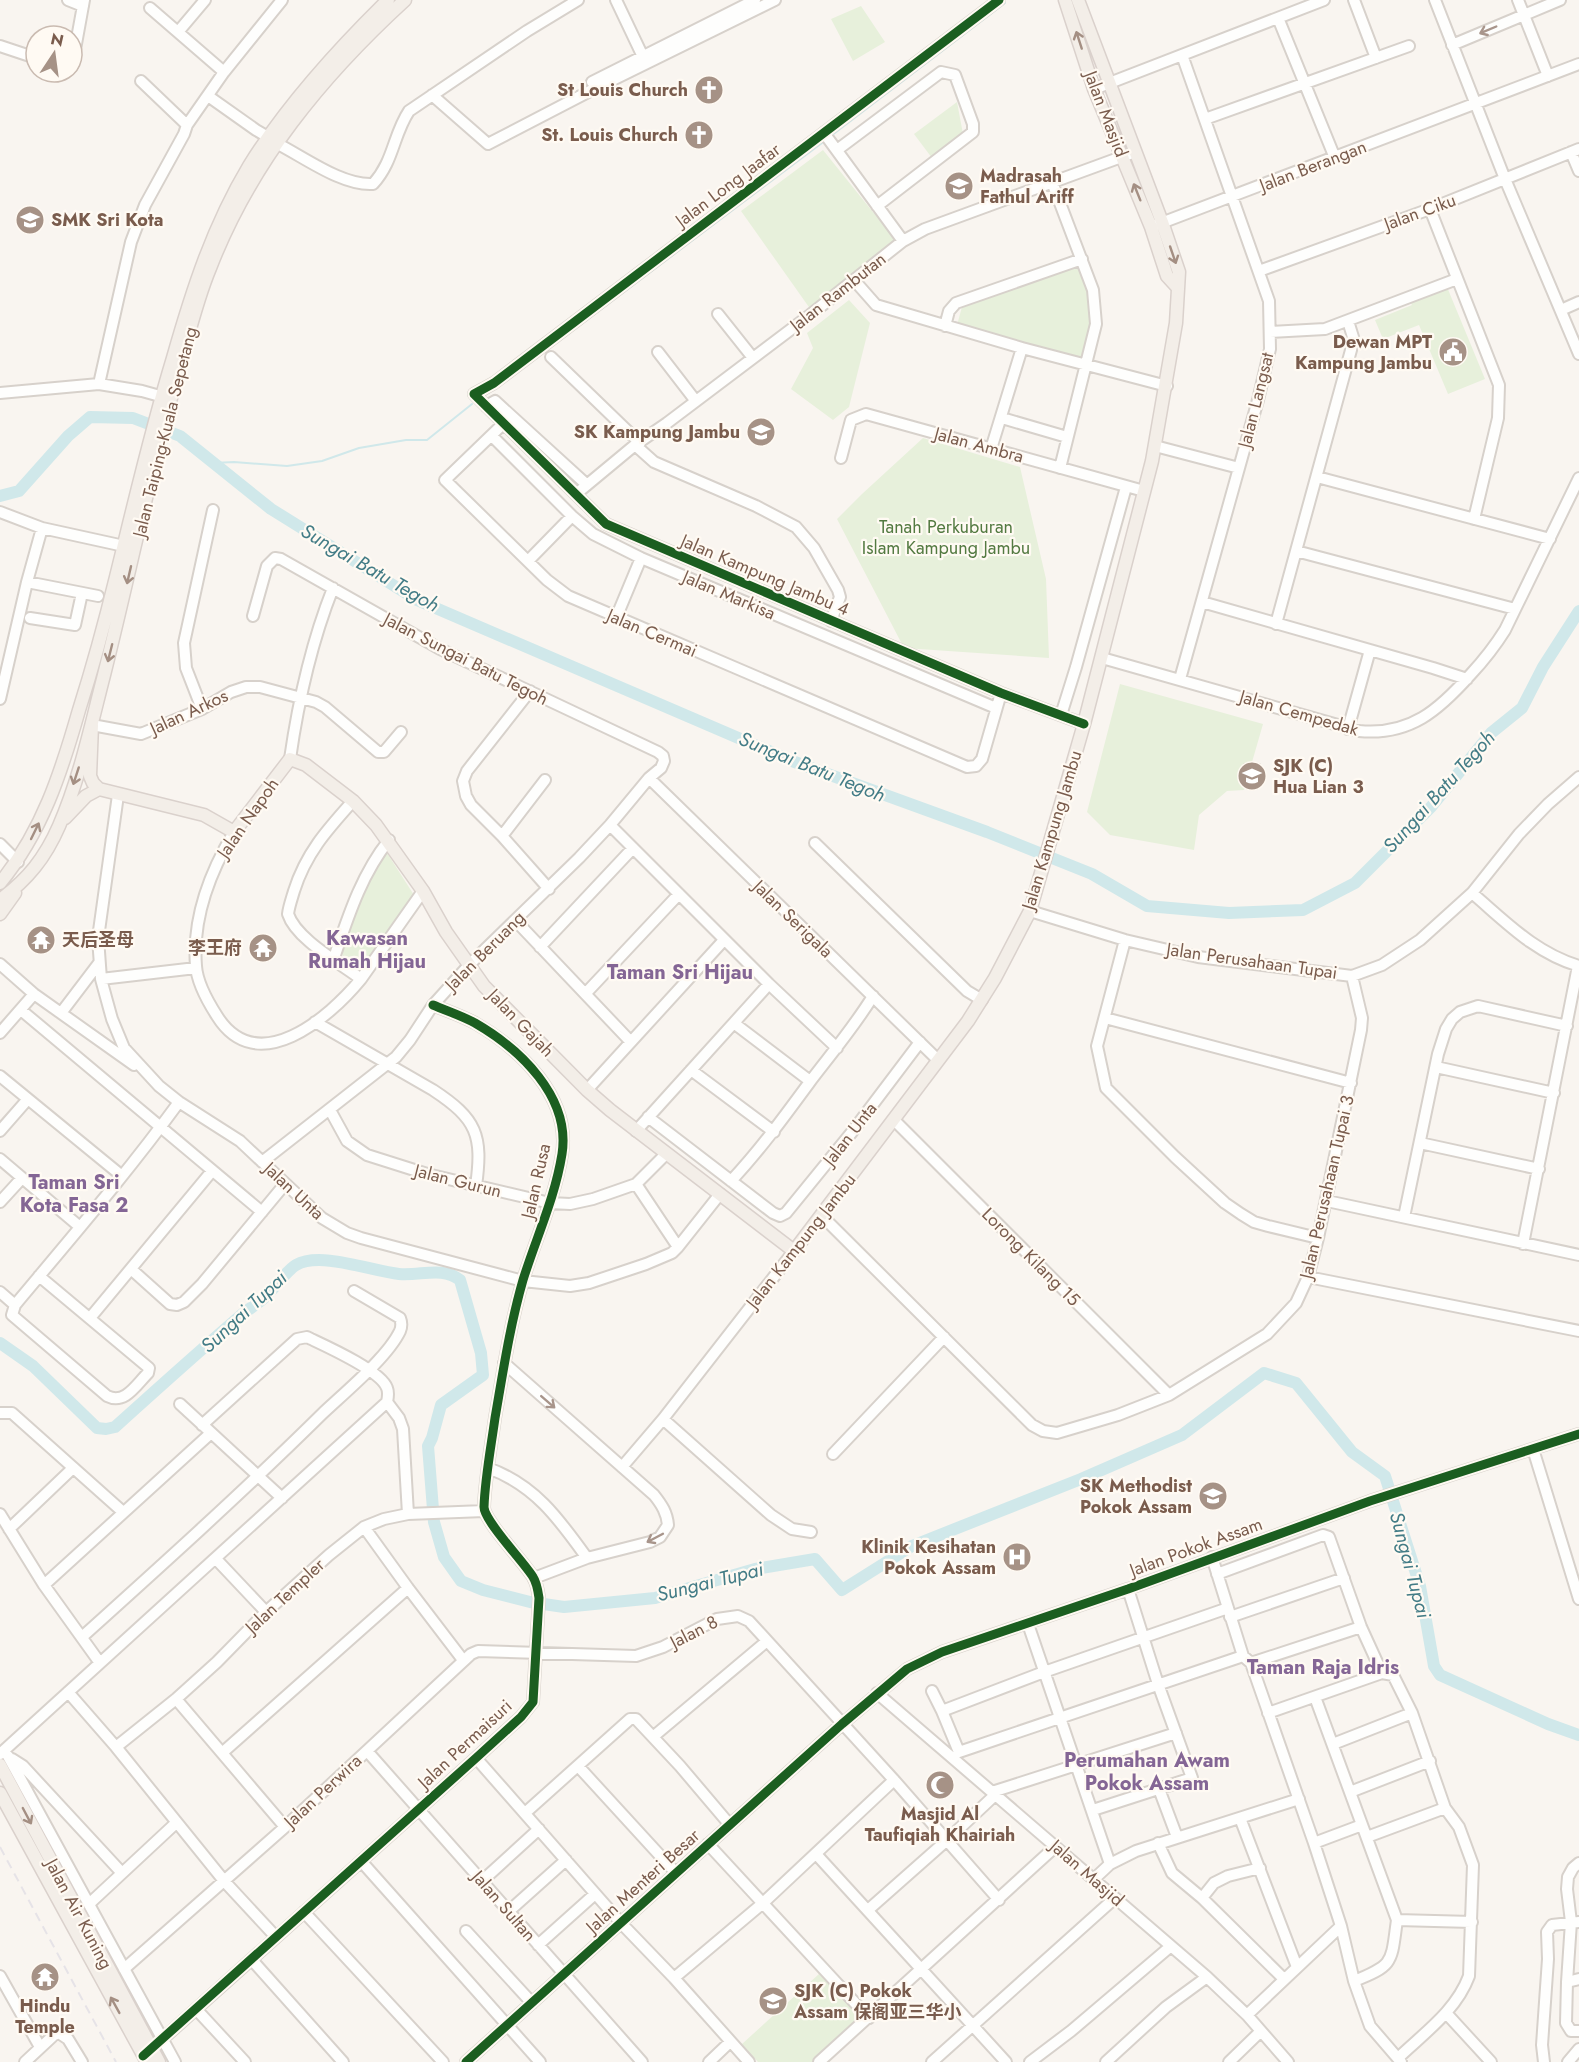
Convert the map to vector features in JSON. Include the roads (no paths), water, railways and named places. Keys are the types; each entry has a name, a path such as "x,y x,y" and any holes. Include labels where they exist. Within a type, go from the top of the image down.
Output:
{"main road":[{"name":"Jalan Taiping-Kuala Sepetang","path":"272,140 383,20 405,0"},
{"path":"383,20 413,0"},
{"name":"Jalan Masjid","path":"1065,0 1093,85 1122,156 1157,225"},
{"name":"Jalan Masjid","path":"1078,0 1135,152 1157,225"},
{"name":"Jalan Taiping-Kuala Sepetang","path":"0,900 21,885 40,860 64,811 92,725 124,596 164,403 209,269 272,140 304,90 386,1"},
{"name":"Jalan Kampung Jambu","path":"794,1251 894,1120 981,1000 1030,911 1057,823 1102,658 1155,446 1167,386 1178,309 1179,272 1157,225"},
{"name":"Jalan Taiping-Kuala Sepetang","path":"0,883 18,862 46,811 57,782 91,672 124,546 157,434"},
{"path":"92,725 90,776 99,789 204,815 234,832"},
{"name":"Jalan Gajah","path":"290,759 306,765 353,801 389,840 423,891 446,932 484,986 587,1089 636,1131 794,1251"},
{"name":"Jalan Napoh","path":"234,832 290,759"},
{"path":"58,826 86,796 99,789"},
{"path":"46,811 59,804 64,811"},
{"path":"0,914 21,885"},
{"name":"Jalan Air Kuning","path":"3,1757 147,2056"},
{"name":"Jalan Air Kuning","path":"0,1793 147,2056 159,2062"}],"street":[{"path":"68,0 83,3 79,24"},
{"path":"178,32 205,0"},
{"path":"99,384 131,242 144,205 187,125 224,72 282,0"},
{"path":"208,96 272,140 343,178 361,185 373,184 388,164 401,123 409,111 578,0"},
{"path":"616,0 644,59"},
{"path":"432,94 485,142 755,0"},
{"path":"644,59 775,0"},
{"name":"Jalan Long Jaafar","path":"474,394 494,383 999,0"},
{"path":"1093,85 1110,83 1324,0"},
{"path":"1354,0 1376,58"},
{"path":"1435,0 1505,180 1579,354"},
{"path":"1518,0 1548,76"},
{"path":"1452,45 1560,0"},
{"path":"150,8 224,72"},
{"path":"1278,18 1335,158"},
{"path":"0,46 24,54"},
{"path":"1205,118 1409,46"},
{"name":"Jalan Langsat","path":"1180,679 1267,367 1270,349 1269,301 1182,55"},
{"name":"Jalan Berangan","path":"1157,225 1579,64"},
{"path":"837,150 941,72 955,75 974,128 973,132 877,206"},
{"path":"141,81 187,125"},
{"path":"824,133 903,241"},
{"path":"1575,150 1579,171"},
{"name":"Jalan Ciku","path":"1259,271 1430,209 1575,150"},
{"name":"Jalan Rambutan","path":"576,494 637,444 753,358 903,241 925,229 1135,152"},
{"path":"1052,182 1093,290 1096,308 1096,324 1060,468"},
{"path":"1430,209 1499,385 1498,418 1474,519"},
{"path":"945,326 949,311 956,303 1082,259"},
{"path":"1270,332 1325,329 1457,279"},
{"path":"854,280 876,305 1086,366 1167,386"},
{"path":"1561,310 1579,302"},
{"path":"718,314 753,358"},
{"path":"1276,624 1352,350 1353,337 1348,321"},
{"path":"992,449 1022,348"},
{"path":"658,352 695,400"},
{"path":"551,357 654,462 756,506 796,527 814,548 838,590 840,597 831,621"},
{"path":"0,393 99,384 164,403"},
{"path":"0,402 27,391"},
{"name":"Jalan Kampung Jambu 4","path":"474,394 606,524 1001,693 1084,724"},
{"path":"486,406 495,401 586,484"},
{"name":"Jalan Ambra","path":"841,458 851,420 866,414 1144,491"},
{"path":"1002,418 1067,437"},
{"name":"Jalan Cermai","path":"503,424 445,480 547,580 567,596 967,767 976,766 982,759 996,708"},
{"name":"Jalan Markisa","path":"492,435 572,516 593,534 641,558 996,708"},
{"path":"1155,446 1239,468"},
{"path":"1317,477 1550,539"},
{"name":"Jalan Cempedak","path":"1102,658 1348,729 1373,733 1415,723 1429,716 1441,706 1495,647 1579,478"},
{"path":"1061,715 1126,487"},
{"path":"202,709 186,668 184,643 213,510"},
{"path":"0,512 42,528 124,546"},
{"path":"528,561 572,516"},
{"path":"0,699 42,528"},
{"path":"1296,550 1515,609"},
{"name":"Jalan Sungai Batu Tegoh","path":"253,616 267,566 271,559 279,558 440,649 658,752"},
{"path":"616,618 641,558"},
{"path":"27,582 98,596"},
{"name":"Jalan Napoh","path":"290,759 317,638 333,588"},
{"path":"30,618 75,625 82,593"},
{"path":"1202,602 1467,679"},
{"path":"1348,729 1370,650"},
{"name":"Jalan Arkos","path":"92,725 141,734 202,709 231,692 246,687 260,687 302,698 325,707 378,752 384,752 401,732"},
{"path":"530,691 467,771 463,781 466,796 471,805 549,889"},
{"path":"996,708 1001,693"},
{"name":"Jalan Beruang","path":"262,1162 388,1064 410,1040 433,1005 470,964 549,889 610,825 649,778 661,768 664,761 663,756 658,752"},
{"name":"Jalan Perusahaan Tupai","path":"1030,911 1125,940 1198,957 1352,976 1382,965 1420,940 1472,893 1519,834 1579,777"},
{"name":"Jalan Serigala","path":"649,778 938,1060"},
{"path":"502,836 545,780"},
{"name":"Jalan Unta","path":"118,795 98,938 101,979 112,1019 124,1048 159,1086 179,1102 224,1129 322,1218 347,1233 523,1281 570,1286 589,1283 672,1253 720,1194"},
{"path":"353,801 309,855 298,877 289,909 290,919 295,927 361,979"},
{"path":"610,825 724,940 837,1048"},
{"name":"Jalan Napoh","path":"234,832 217,860 207,885 196,936 196,968 216,1014 229,1032 242,1040 266,1044 282,1041 315,1022 352,990 423,891"},
{"path":"334,958 368,871 389,840"},
{"path":"815,843 968,991 981,1000"},
{"path":"0,844 18,862"},
{"path":"540,946 633,848"},
{"path":"1472,893 1547,954 1579,966 1523,1244"},
{"path":"586,993 679,894"},
{"path":"515,920 630,1041"},
{"path":"587,1089 724,940"},
{"path":"1125,940 1097,1046 1104,1083 1109,1091 1225,1203 1254,1222 1318,1238"},
{"path":"61,1013 99,963"},
{"path":"0,966 34,994 127,1061 140,1066"},
{"path":"101,979 196,968"},
{"name":"Jalan Perusahaan Tupai 3","path":"822,1216 1015,1409 1032,1425 1043,1431 1057,1433 1119,1415 1169,1395 1267,1334 1296,1303 1308,1276 1327,1201 1362,1018 1352,976"},
{"path":"636,1131 769,984"},
{"path":"0,1033 34,994"},
{"path":"648,1117 731,1181 774,1132 810,1081 856,1023 873,996"},
{"name":"Jalan Rusa","path":"433,1005 473,1022 497,1038 540,1079 554,1099 560,1115 563,1152 550,1203 523,1281"},
{"path":"1404,1217 1446,1029 1460,1012 1478,1006 1567,1026"},
{"path":"21,1010 262,1212"},
{"path":"1106,1018 1351,1083"},
{"path":"315,1022 451,1101 470,1124 479,1144 476,1186"},
{"path":"735,1024 810,1081"},
{"path":"100,1041 124,1048"},
{"name":"Jalan Unta","path":"731,1181 774,1213 780,1216 786,1213 852,1132 920,1042"},
{"path":"1436,1067 1554,1093"},
{"path":"691,1070 774,1132"},
{"path":"0,1076 122,1176"},
{"path":"0,1131 28,1099"},
{"path":"39,1276 149,1368 148,1373 125,1397 113,1399 107,1396 12,1315 15,1305 39,1276 80,1227 122,1176 179,1102"},
{"name":"Jalan Gurun","path":"330,1110 347,1141 367,1155 398,1166 550,1203 570,1204 593,1199 636,1184 666,1154"},
{"name":"Lorong Kilang 15","path":"894,1120 1169,1395"},
{"path":"1420,1143 1539,1169"},
{"path":"0,1159 80,1227"},
{"path":"90,1318 212,1171"},
{"path":"0,1202 22,1178"},
{"path":"131,1269 170,1304 177,1305 184,1302 202,1284 285,1184"},
{"path":"636,1184 678,1248"},
{"path":"1327,1201 1579,1256"},
{"name":"Jalan Kampung Jambu","path":"622,1467 663,1419 794,1251"},
{"path":"1308,1276 1579,1331"},
{"path":"484,1511 504,1363 523,1281"},
{"path":"0,1292 15,1305"},
{"path":"82,1637 258,1477 392,1344 402,1322 394,1314 354,1292"},
{"path":"202,1425 297,1340 307,1337 368,1370 388,1389 387,1402 399,1418 403,1430 408,1514"},
{"path":"833,1454 944,1337"},
{"path":"504,1363 654,1495 662,1505 667,1517 666,1531 650,1542 587,1558 534,1578"},
{"path":"3,1757 68,1692 387,1402"},
{"path":"180,1404 282,1498"},
{"path":"0,1413 12,1413 123,1512"},
{"path":"663,1419 771,1515 792,1529 811,1532"},
{"path":"44,1585 211,1433"},
{"name":"Jalan Pokok Assam","path":"842,1724 894,1679 908,1669 942,1652 1028,1624 1391,1495 1579,1434"},
{"path":"1533,1449 1579,1599"},
{"path":"9,1529 74,1468"},
{"path":"488,1468 501,1473 543,1501 587,1558"},
{"name":"Jalan Templer","path":"116,1747 176,1700 266,1612 328,1555 364,1527 384,1519 408,1514 484,1511"},
{"name":"Jalan Permaisuri","path":"147,2056 162,2039 521,1717 533,1702 539,1598 534,1578 491,1524 484,1511"},
{"path":"0,1514 44,1585 100,1663"},
{"path":"364,1527 464,1660"},
{"path":"1217,1574 1323,1535 1330,1538 1361,1627 1382,1672"},
{"path":"1212,1557 1229,1613 1268,1713 1314,1843 1341,1926 1354,1981 1370,2026 1399,2060 1446,2013 1459,1997 1469,1976 1473,1865 1459,1827 1445,1808 1412,1713 1393,1675 1382,1672 1268,1713"},
{"path":"216,1559 266,1612"},
{"path":"942,1711 1144,1637 1344,1578"},
{"path":"222,1753 408,1588"},
{"path":"1093,1810 1192,1778 1158,1684 1128,1589"},
{"name":"Jalan 8","path":"536,1653 636,1656 663,1647 717,1619 738,1616 748,1621 894,1780 999,1900"},
{"path":"1028,1624 1062,1717 1110,1864"},
{"path":"932,1690 959,1752 1158,1684 1361,1627"},
{"path":"654,1736 766,1641"},
{"name":"Jalan Perwira","path":"124,1969 225,1882 471,1654 478,1652 536,1653"},
{"path":"891,1705 894,1679"},
{"path":"68,1692 116,1747 225,1882 276,1937"},
{"name":"Jalan Masjid","path":"877,1693 1207,1977 1247,2015 1288,2062"},
{"path":"1315,1697 1397,1920 1392,1956 1388,1964 1379,1971 1354,1981"},
{"path":"176,1700 285,1827"},
{"path":"1333,1744 1412,1713"},
{"path":"525,1813 630,1719 636,1719 654,1736 730,1825"},
{"name":"Jalan Menteri Besar","path":"466,2062 842,1724"},
{"path":"868,1910 946,1841 993,1793 1176,1733"},
{"name":"Jalan Sultan","path":"367,1750 642,2062"},
{"path":"3,1757 22,1766 122,1873"},
{"path":"3,1757 89,1904 175,2062"},
{"path":"476,1758 621,1923 749,2062"},
{"path":"1350,1792 1430,1761"},
{"path":"578,1766 676,1874"},
{"path":"674,1978 763,1904 894,1780"},
{"path":"1159,1789 1178,1837"},
{"path":"1094,1879 1110,1864 1136,1851 1299,1799"},
{"path":"1367,1837 1445,1808"},
{"path":"1240,1818 1297,1967"},
{"path":"89,1904 176,1823"},
{"path":"1314,1843 1362,1825"},
{"path":"482,1881 539,1829"},
{"path":"708,1844 869,2018"},
{"path":"1158,1844 1172,1873 1202,1898 1284,1979"},
{"path":"819,2062 1055,1847"},
{"path":"816,1854 1006,2062"},
{"path":"509,1911 566,1860"},
{"path":"361,1861 540,2062"},
{"path":"1579,1863 1568,1877 1567,1889 1575,1922 1567,1982 1566,2023 1571,2031 1579,2031"},
{"path":"1202,1898 1214,1883 1221,1879 1260,1868"},
{"path":"538,1945 595,1894"},
{"path":"932,2062 1115,1898"},
{"path":"304,1912 443,2062"},
{"path":"1397,1920 1472,1922"},
{"path":"1544,2062 1542,2044 1548,1959 1547,1932 1552,1925 1575,1922"},
{"path":"1247,2015 1341,1926"},
{"path":"466,1931 532,2003"},
{"path":"1030,2062 1071,2031 1171,1946"},
{"path":"252,1960 339,2060"},
{"path":"0,1976 40,2048"},
{"path":"1106,2062 1166,2007 1207,1977"},
{"path":"1567,1982 1579,1979"},
{"path":"196,2009 245,2062"},
{"path":"1446,2013 1491,2062"},
{"path":"1229,2062 1261,2031"},
{"path":"25,2062 54,2035 63,2034 82,2062"},
{"path":"709,2062 730,2042"},
{"path":"1568,2062 1579,2049"}],"waterway":[{"path":"831,136 1005,3"},
{"path":"524,367 822,143"},
{"path":"485,395 495,388"},
{"path":"213,463 234,462 287,466 322,461 359,448 406,440 427,440 472,404"},
{"name":"Sungai Batu Tegoh","path":"0,496 19,491 68,436 90,417 133,418 180,436 271,509 417,600 792,761 987,832 1092,874 1147,906 1229,913 1303,910 1355,883 1431,807 1491,733 1522,708 1543,667 1579,611"},
{"name":"Sungai Tupai","path":"0,1343 33,1366 97,1428 106,1429 115,1427 242,1314 264,1298 296,1265 318,1260 346,1263 399,1274 439,1272 453,1276 460,1280 481,1353 483,1375 441,1405 428,1446 434,1522 444,1557 461,1581 483,1590 530,1602 564,1607 655,1598 755,1569 815,1559 842,1590 912,1546 1081,1479 1182,1435 1264,1373 1296,1383 1352,1452 1385,1476 1420,1586 1434,1666 1440,1675 1548,1724 1579,1735"}],"railway":[{"path":"0,1847 116,2062"}],"place":[{"name":"St Louis Church","path":"709,90"},
{"name":"St. Louis Church","path":"699,135"},
{"name":"Madrasah Fathul Ariff","path":"959,186"},
{"name":"SMK Sri Kota","path":"30,220"},
{"name":"Dewan MPT Kampung Jambu","path":"1453,352"},
{"name":"SK Kampung Jambu","path":"761,432"},
{"name":"SJK (C) Hua Lian 3","path":"1252,776"},
{"name":"天后圣母","path":"41,940"},
{"name":"李王府","path":"263,948"},
{"name":"SK Methodist Pokok Assam","path":"1213,1496"},
{"name":"Klinik Kesihatan Pokok Assam","path":"1017,1557"},
{"name":"Masjid Al Taufiqiah Khairiah","path":"940,1785"},
{"name":"Hindu Temple","path":"45,1977"},
{"name":"SJK (C) Pokok Assam 保阁亚三华小","path":"773,2001"}],"district":[{"name":"Kawasan Rumah Hijau","path":"367,950"},
{"name":"Taman Sri Hijau","path":"680,972"},
{"name":"Taman Sri Kota Fasa 2","path":"74,1194"},
{"name":"Taman Raja Idris","path":"1323,1667"},
{"name":"Perumahan Awam Pokok Assam","path":"1147,1772"}],"park label":[{"name":"Tanah Perkuburan Islam Kampung Jambu","path":"946,537"}]}
